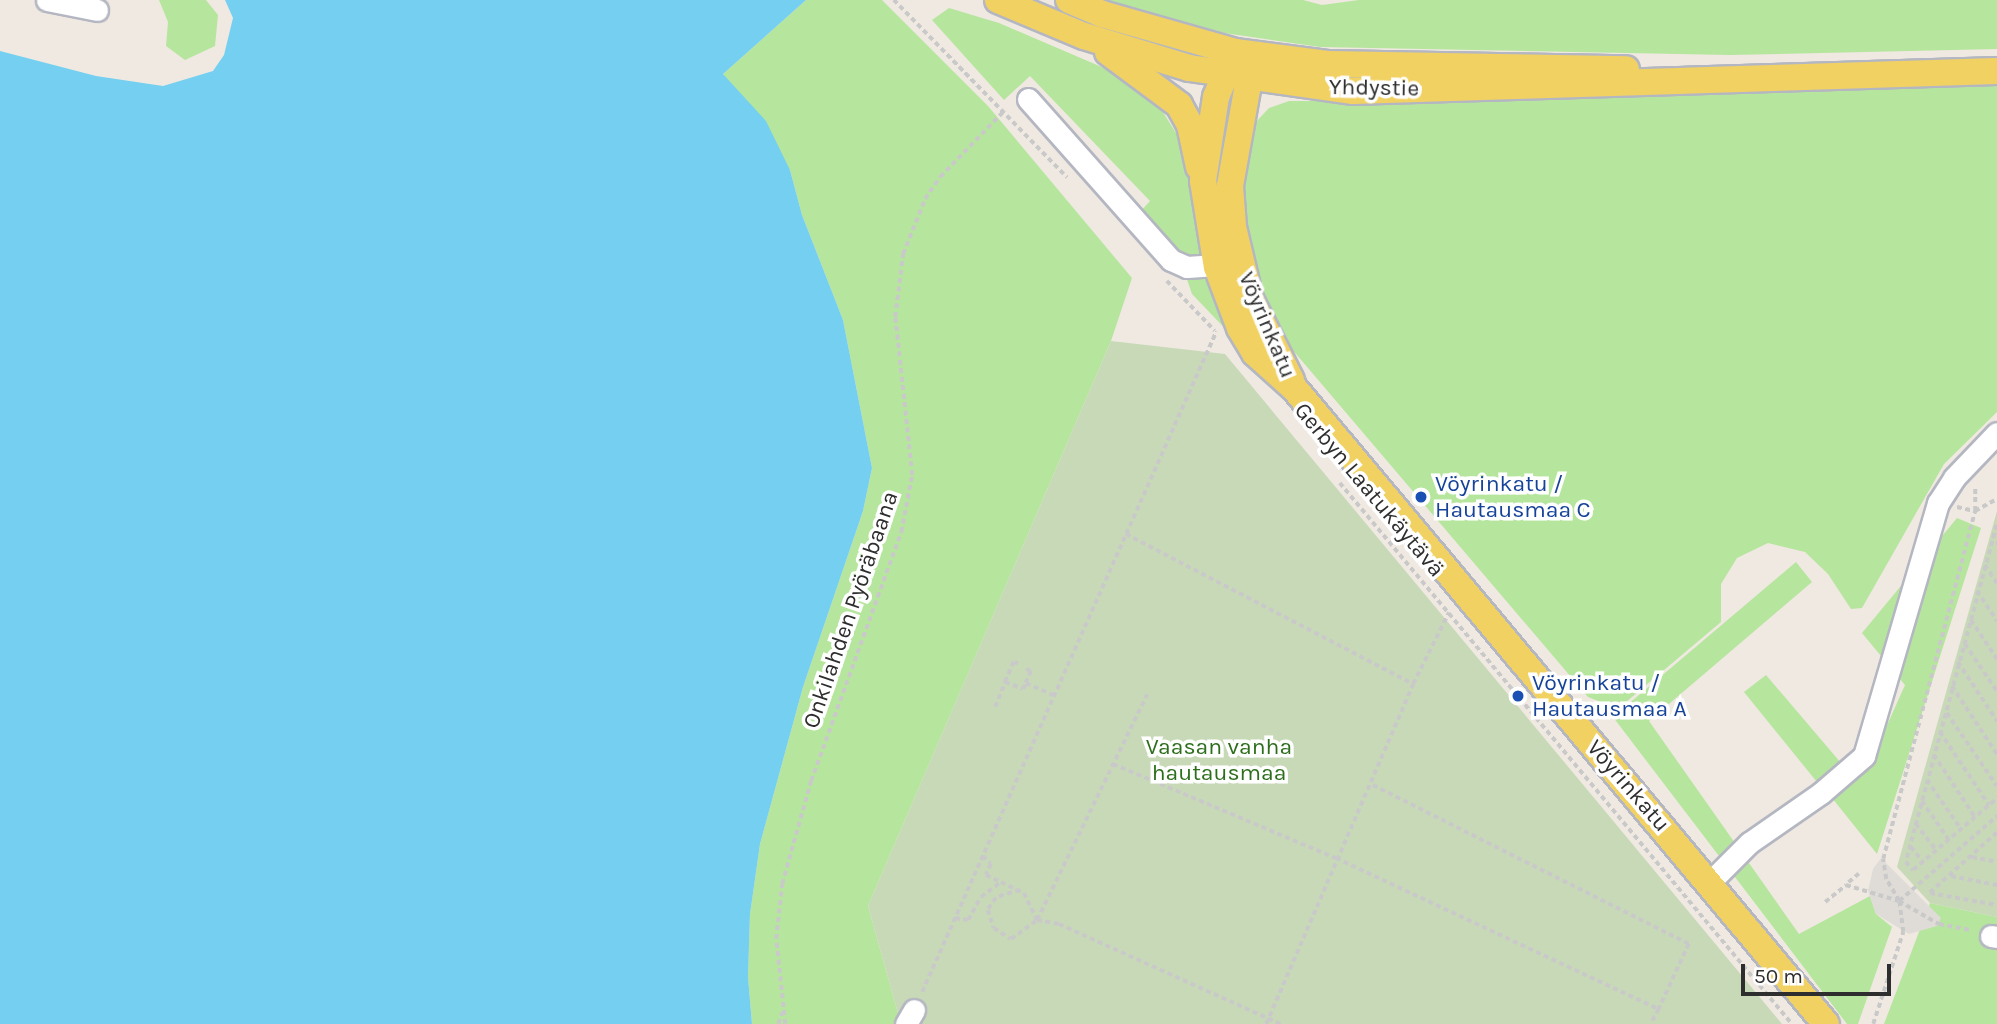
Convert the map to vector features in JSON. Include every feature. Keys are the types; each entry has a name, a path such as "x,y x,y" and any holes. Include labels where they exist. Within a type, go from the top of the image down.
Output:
{"main road":[{"name":"Yhdystie","path":"998,0 1084,36 1236,78 1353,91 1997,71"},
{"name":"Yhdystie","path":"1069,0 1102,14 1235,52 1327,64 1556,65 1764,77"},
{"path":"1084,36 1179,105 1190,125 1203,181"},
{"path":"1235,52 1249,65 1236,78"},
{"name":"Vöyrinkatu","path":"1236,78 1203,181 1228,265 1250,299 1294,388 1710,882 1826,1024"},
{"name":"Vöyrinkatu","path":"1228,265 1236,78"}],"lane":[{"path":"47,0 97,10"},
{"path":"1028,99 1171,260 1187,267 1228,265"},
{"path":"1710,882 1749,843 1821,793 1864,756 1887,689 1938,503 1968,462 1997,433"}],"path":[{"path":"894,0 1076,186"},
{"name":"Onkilahden Pyöräbaana","path":"785,1024 777,915 788,858 811,781 901,532 912,475 895,317 903,254 925,199 940,177 1004,111"},
{"path":"1161,275 1224,342"},
{"path":"910,1017 1216,332"},
{"path":"1873,1024 1903,932 1899,901 1886,879 1883,859 1975,511 1968,462"},
{"name":"Gerbyn Laatukäytävä","path":"1335,476 1792,1024"},
{"path":"1938,503 1975,511 1997,499"},
{"path":"1997,525 1984,565 1906,862 1913,870 1997,798"},
{"path":"1126,534 1413,684"},
{"path":"1993,538 1997,543"},
{"path":"1984,565 1997,583"},
{"path":"1977,591 1997,621"},
{"path":"1267,1022 1336,858 1373,785 1413,684 1449,612"},
{"path":"1970,618 1997,659"},
{"path":"1964,642 1997,691"},
{"path":"1958,662 1997,721"},
{"path":"995,707 1014,663 1018,664"},
{"path":"1005,682 1023,689 1031,671 1026,669"},
{"path":"1026,683 1055,696"},
{"path":"1952,686 1997,754"},
{"path":"1020,890 992,902 990,923 1010,939 1037,920 1147,694"},
{"path":"1945,711 1997,786"},
{"path":"1940,732 1989,805"},
{"path":"1934,755 1975,817"},
{"path":"1113,764 1336,858 1659,1009"},
{"path":"1927,780 1961,829"},
{"path":"1373,785 1689,944 1651,1024"},
{"path":"1922,800 1949,840"},
{"path":"1899,901 1997,816"},
{"path":"1916,824 1936,850"},
{"path":"1997,833 1930,893 1997,905"},
{"path":"1991,838 1997,839"},
{"path":"1910,846 1923,862"},
{"path":"982,856 991,864 986,875 1020,890 1037,920"},
{"path":"1971,856 1997,862"},
{"path":"1825,902 1859,874"},
{"path":"1950,876 1997,886"},
{"path":"955,918 968,920 981,897 1001,882"},
{"path":"1846,885 1899,901 1934,919 1994,936"},
{"path":"1037,920 1059,924 1267,1022 1279,1024"},
{"path":"778,1024 782,1011"}],"green space":[{"path":"159,0 206,0 218,15 215,46 185,60 166,46 168,22"},
{"path":"806,0 882,0 988,106 1132,278 1111,341 868,906 901,1024 752,1024 748,977 750,914 760,844 803,687 863,511 872,468 843,320 802,215 790,170 723,74"},
{"path":"1106,0 1303,0 1322,5 1359,0 1997,0 1997,49 1730,55 1320,47 1224,33"},
{"path":"949,8 999,23 1132,80 1154,98 1178,136 1236,340 1192,294 1177,250 1140,212 1150,201 1030,76 1004,100 932,20"},
{"path":"1997,84 1997,412 1944,464 1862,608 1851,609 1828,574 1805,552 1768,543 1737,558 1721,584 1721,622 1613,713 1606,704 1588,697 1285,341 1263,306 1239,192 1254,124 1269,108 1289,101 1512,101"},
{"name":"Vaasan vanha hautausmaa","path":"1111,341 1225,354 1782,1024 901,1024 868,906"},
{"path":"1997,511 1997,917 1930,903 1897,867"},
{"path":"1957,518 1981,528 1877,854 1832,798 1868,768 1905,685 1862,633"},
{"path":"1796,562 1812,582 1649,721 1799,934 1870,896 1876,914 1892,927 1858,1024 1847,1024 1613,717"},
{"path":"1766,675 1841,763 1817,782 1744,692"},
{"path":"1930,903 1997,917 1997,1024 1884,1024"}],"shaded area":[{"path":"1881,858 1941,918 1937,926 1909,934 1876,914 1868,891 1873,869"}],"water":[{"path":"225,0 806,0 723,74 766,121 790,170 802,215 843,320 872,468 863,511 803,687 760,844 750,914 748,977 752,1024 0,1024 0,51 96,76 163,86 213,71 224,55 233,18"}],"place":[{"name":"Vöyrinkatu / Hautausmaa C","path":"1421,497"},
{"name":"Vöyrinkatu / Hautausmaa A","path":"1518,696"}]}
